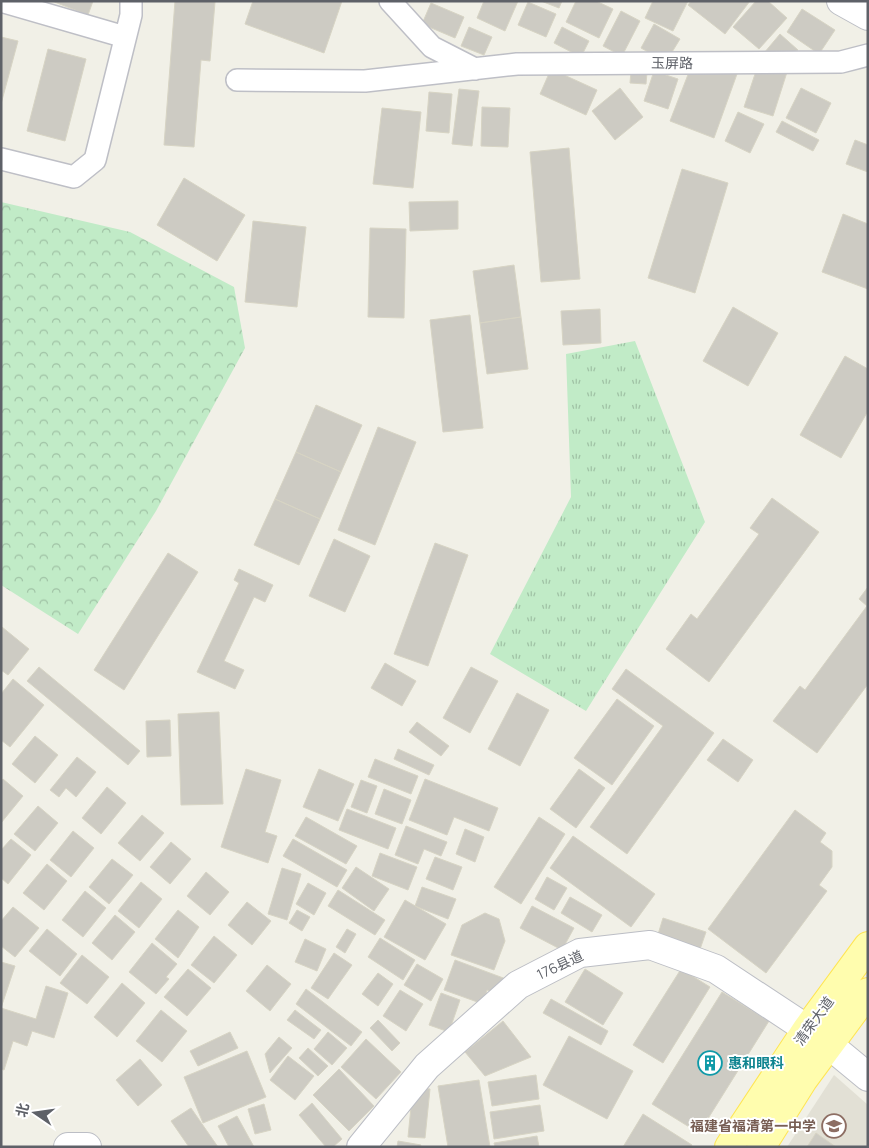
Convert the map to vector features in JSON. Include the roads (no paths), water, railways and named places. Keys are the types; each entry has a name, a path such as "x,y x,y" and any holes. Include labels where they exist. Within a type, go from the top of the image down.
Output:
{"main road":[{"path":"841,1 868,16"},
{"name":"176县道","path":"361,1147 427,1066 518,985 580,953 650,945 716,970 818,1037 868,1077"},
{"name":"清荣大道","path":"761,1147 868,946"},
{"name":"清荣大道","path":"729,1147 818,1037 868,992"},
{"path":"68,1147 88,1147"}],"street":[{"path":"1,1 125,37"},
{"path":"1,159 74,177 96,160 132,1"},
{"path":"390,1 432,47 474,69"},
{"name":"玉屏路","path":"237,80 365,81 517,64 841,62 868,55"}],"place":[{"name":"惠和眼科","path":"710,1063"},
{"name":"福建省福清第一中学","path":"834,1126"}]}
